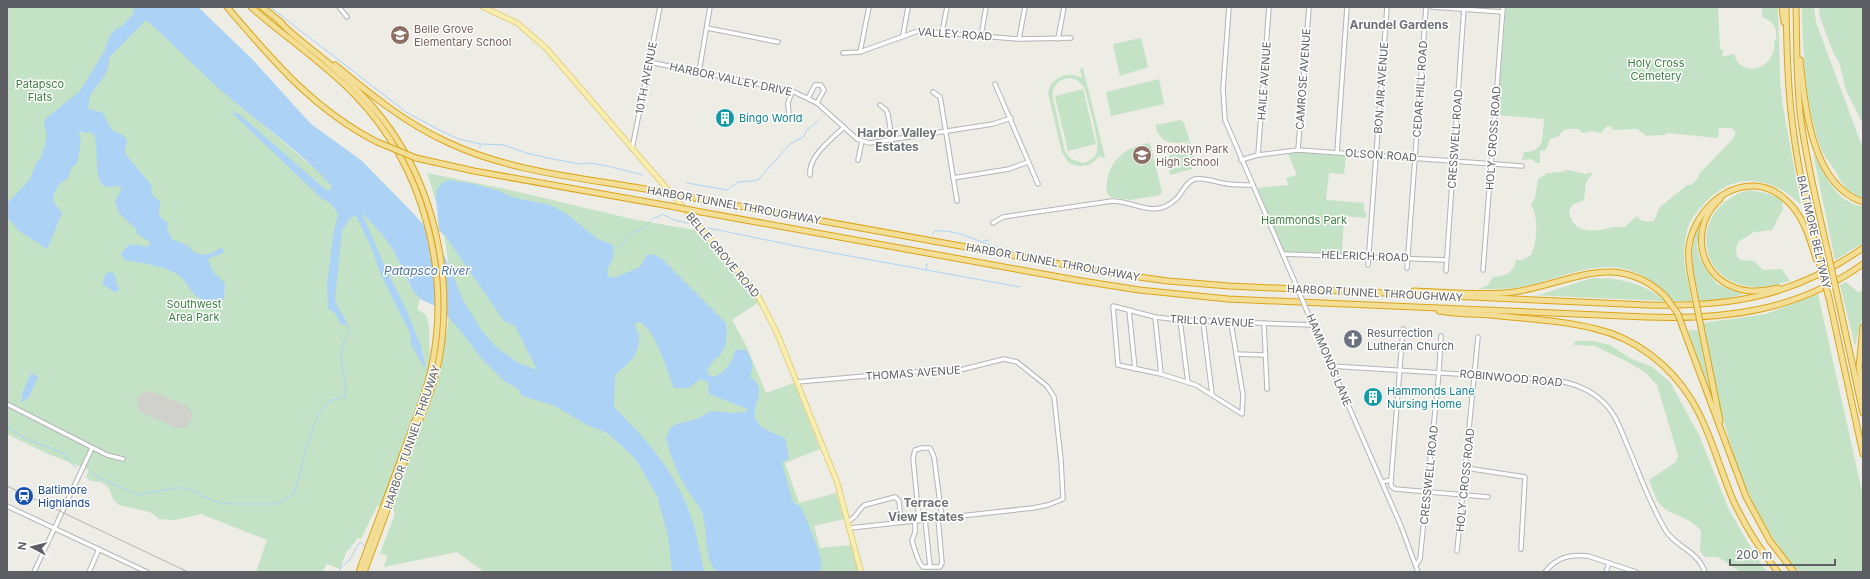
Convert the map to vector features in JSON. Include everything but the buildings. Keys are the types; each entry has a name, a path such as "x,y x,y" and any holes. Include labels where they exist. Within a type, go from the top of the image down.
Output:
{"highway":[{"name":"HARBOR TUNNEL THROUGHWAY","path":"227,7 282,70 309,96 337,119 377,142 416,158 474,171 1139,290 1228,299 1673,318 1727,316 1747,313 1791,300 1842,277 1863,264"},
{"name":"HARBOR TUNNEL THRUWAY","path":"251,7 321,64 355,95 376,119 397,151 412,180 422,206 433,250 438,291 437,327 433,360 421,403 359,572"},
{"name":"HARBOR TUNNEL THROUGHWAY","path":"262,7 356,88 382,119 395,138 420,182 428,204"},
{"path":"1782,7 1787,61"},
{"name":"BALTIMORE BELTWAY","path":"1786,7 1789,97 1796,150 1817,258 1828,298 1863,454"},
{"name":"BALTIMORE BELTWAY","path":"1796,7 1797,70 1801,120 1811,178 1863,413"},
{"name":"HARBOR TUNNEL THROUGHWAY","path":"280,22 393,110 422,129 447,142 480,156 515,166 1142,278 1215,285 1336,291 1647,305 1702,305 1725,303 1757,297 1808,280 1834,267 1863,248"},
{"path":"1796,33 1805,102 1819,155 1827,171 1838,185 1852,198 1863,202"},
{"path":"1732,462 1714,398 1695,297 1689,252 1692,234 1697,222 1705,209 1717,198 1730,191 1744,187 1759,187 1772,190 1785,199 1802,220 1817,258"},
{"path":"1730,191 1712,207 1707,214 1702,228 1701,245 1703,253 1715,275 1720,280 1736,288 1754,291 1773,289 1808,280"},
{"name":"HARBOR TUNNEL THRUWAY","path":"364,572 425,408 440,355 444,305 443,273 435,227 428,204"},
{"path":"1336,291 1504,293 1532,288 1588,273 1606,271 1624,273 1642,279 1665,296 1678,314 1746,497 1758,522 1777,551 1794,572"},
{"path":"1424,308 1448,312 1584,326 1610,333 1647,352 1668,370 1691,400 1703,423 1739,512 1760,548 1778,572"},
{"path":"1863,327 1859,367 1863,399"}],"main road":[{"name":"BELLE GROVE ROAD","path":"483,7 518,23 536,37 756,292 770,316 837,482 861,572"}],"street":[{"path":"339,7 347,17"},
{"name":"10TH AVENUE","path":"632,149 660,7"},
{"path":"699,72 710,7"},
{"path":"860,52 869,7"},
{"path":"902,35 908,7"},
{"path":"942,32 947,7"},
{"path":"981,36 986,7"},
{"path":"1018,39 1025,7"},
{"path":"1058,39 1064,7"},
{"name":"HAMMONDS LANE","path":"1229,7 1223,89 1223,111 1228,129 1382,482 1418,572"},
{"name":"HAILE AVENUE","path":"1258,155 1269,7"},
{"name":"CAMROSE AVENUE","path":"1298,150 1309,7"},
{"path":"1337,152 1347,7"},
{"name":"BON AIR AVENUE","path":"1368,265 1387,7"},
{"name":"CEDAR HILL ROAD","path":"1407,268 1426,7"},
{"path":"1432,7 1464,8 1503,12"},
{"name":"HOLY CROSS ROAD","path":"1483,270 1503,7"},
{"name":"CRESSWELL ROAD","path":"1446,271 1464,8"},
{"path":"707,28 778,42"},
{"name":"VALLEY ROAD","path":"843,53 860,52 902,35 918,31 1018,39 1071,38"},
{"name":"HARBOR VALLEY DRIVE","path":"649,62 792,91 817,103 862,141"},
{"path":"995,84 1011,118 1038,184"},
{"path":"808,98 815,86 821,85 824,90 817,103"},
{"path":"789,116 788,103 792,91"},
{"path":"933,92 940,97 957,201"},
{"path":"880,105 888,114 892,140"},
{"path":"858,160 862,141 877,142 892,140 993,124 1011,118"},
{"path":"810,175 810,166 812,162 823,148 844,127"},
{"name":"OLSON ROAD","path":"1241,160 1258,155 1298,150 1522,166"},
{"path":"953,178 1009,169 1028,162"},
{"path":"993,224 1003,217 1112,201 1124,202 1146,209 1158,209 1177,199 1188,184 1196,179 1205,179 1228,184 1253,185"},
{"name":"HELFRICH ROAD","path":"1283,254 1408,257 1446,260"},
{"name":"TRILLO AVENUE","path":"1135,369 1118,365 1113,306 1180,320 1313,325"},
{"path":"1129,310 1135,369 1161,374 1204,389 1242,414 1243,394 1231,323"},
{"path":"1155,316 1161,374"},
{"path":"1180,320 1188,383"},
{"path":"1203,321 1212,394"},
{"path":"1264,323 1267,389"},
{"path":"1403,329 1391,486 1395,489 1427,493 1488,497"},
{"name":"CRESSWELL ROAD","path":"1416,565 1420,559 1439,372 1441,336"},
{"name":"HOLY CROSS ROAD","path":"1457,551 1478,337"},
{"path":"1236,354 1265,354"},
{"name":"THOMAS AVENUE","path":"797,382 911,372 956,371 1004,359 1017,362 1047,386 1054,396 1061,460 1063,499 1048,505 1033,508 940,518"},
{"name":"ROBINWOOD ROAD","path":"1331,366 1400,369 1564,381 1584,388 1601,400 1610,410 1619,425 1665,530 1672,538 1698,559 1705,572"},
{"path":"7,404 92,448 114,458 123,459"},
{"path":"34,572 92,448"},
{"path":"930,448 934,457 940,518 942,563 938,568 930,566 926,568 921,566 918,560 916,548 912,541 917,520 913,458 915,450 930,448"},
{"path":"1466,468 1525,477 1521,549"},
{"path":"1382,482 1391,480"},
{"path":"848,520 853,519 861,507 894,497 899,501 901,522"},
{"path":"7,514 8,507 99,549 144,572"},
{"path":"850,528 940,518"},
{"path":"925,520 930,566"},
{"path":"89,572 99,549"},
{"path":"1545,572 1557,560 1572,555 1588,556 1636,572"},
{"path":"1606,572 1609,563"}],"green space":[{"path":"7,7 135,7 224,92 320,173 381,233 393,250 408,282 420,299 417,309 426,315 429,327 430,362 439,367 446,340 450,304 449,266 443,228 427,173 510,190 632,219 699,231 759,302 732,320 746,345 766,393 794,383 820,449 785,463 799,503 836,493 844,519 814,526 820,548 851,545 858,572 484,572 457,552 384,567 387,556 380,553 395,514 393,509 377,506 361,539 358,538 346,553 340,569 327,564 322,572 256,572 267,540 201,514 175,520 159,519 150,512 119,505 113,499 109,488 101,482 91,481 86,477 89,470 46,453 7,434","holes":["413,326 424,357 415,351 411,344"]},
{"name":"Holy Cross Cemetery","path":"1506,7 1718,7 1720,49 1723,50 1722,57 1734,54 1740,65 1755,69 1766,64 1770,59 1773,54 1774,42 1776,39 1774,25 1769,20 1762,17 1762,7 1778,7 1780,81 1783,107 1801,205 1789,195 1777,188 1764,183 1752,181 1739,182 1726,186 1714,194 1693,217 1688,227 1684,248 1684,260 1691,301 1671,301 1653,283 1634,272 1616,267 1597,268 1577,272 1515,288 1478,289 1488,285 1493,277 1505,275 1511,271 1516,260 1522,260 1531,255 1535,244 1536,223 1534,210 1531,205 1535,198 1538,179 1546,173 1562,172 1567,170 1586,174 1591,172 1592,174 1586,182 1584,200 1572,205 1569,211 1571,219 1580,228 1586,230 1599,230 1614,227 1625,227 1637,216 1642,220 1654,221 1660,207 1687,185 1691,185 1698,178 1699,174 1731,141 1736,133 1732,128 1719,128 1718,138 1668,133 1663,135 1647,136 1637,129 1613,130 1612,127 1607,126 1601,133 1592,131 1582,133 1579,129 1568,129 1563,131 1559,136 1550,139 1546,150 1540,151 1540,163 1536,163 1532,159 1522,160 1524,152 1536,149 1541,143 1544,119 1497,115"},
{"path":"1802,7 1814,7 1816,22 1863,149 1863,198 1857,196 1846,187 1821,149 1811,114 1808,97 1804,61"},
{"path":"1819,7 1863,7 1863,124 1846,90 1839,62 1833,52 1820,17"},
{"path":"1141,38 1148,67 1120,76 1113,44"},
{"path":"1083,68 1105,157 1101,158 1100,155 1090,164 1078,166 1069,163 1062,153 1048,93 1053,82 1061,76 1071,75 1082,78 1080,69","holes":["1070,78 1077,80 1084,87 1097,138 1096,153 1094,157 1084,163 1071,159 1065,152 1053,98 1053,90 1056,84 1062,80"]},
{"path":"1159,79 1164,104 1111,116 1106,92"},
{"path":"1083,89 1096,144 1068,151 1055,96"},
{"path":"1181,120 1184,123 1190,141 1179,143 1168,142 1160,136 1157,131 1156,125"},
{"path":"1190,142 1195,163 1192,169 1170,175 1169,157 1171,153 1178,146"},
{"path":"1150,143 1162,192 1160,195 1130,200 1110,197 1106,188 1109,174 1116,160 1134,147"},
{"name":"Hammonds Park","path":"1301,152 1346,155 1344,174 1329,173 1326,200 1364,203 1366,218 1344,216 1342,254 1284,252 1257,188 1289,185 1286,178 1297,175 1288,153"},
{"path":"1813,153 1827,179 1838,193 1844,199 1863,207 1863,243 1835,260"},
{"path":"1750,190 1769,194 1782,200 1783,209 1772,230 1754,232 1739,241 1736,248 1737,257 1741,260 1754,261 1763,270 1782,269 1790,281 1763,287 1754,287 1733,282 1718,272 1709,258 1706,242 1709,225 1717,210 1731,198"},
{"path":"1699,226 1697,247 1705,268 1717,284 1743,295 1700,302 1692,256 1695,237"},
{"path":"1592,278 1612,279 1631,283 1649,290 1665,301 1530,295 1539,295"},
{"path":"1846,282 1858,292 1863,291 1863,313 1855,346 1840,285"},
{"path":"1818,294 1863,496 1863,572 1799,572 1778,546 1761,518 1735,459 1718,396 1704,332 1703,323 1766,314"},
{"path":"1688,330 1698,330 1711,396"},
{"path":"1575,341 1593,341 1610,345 1630,358 1652,367 1670,382 1699,435 1729,510 1758,560 1767,572 1741,572 1718,557 1705,557 1700,551 1701,530 1690,521 1666,510 1657,501 1649,480 1676,462 1678,455 1657,385 1646,373 1630,363 1595,346 1574,345"}],"water":[{"name":"Patapsco River","path":"134,7 198,7 252,59 310,123 362,161 422,223 446,259 463,300 482,331 495,346 518,363 537,370 515,326 504,321 446,237 439,231 436,198 437,190 441,184 448,180 474,184 499,191 515,198 550,205 567,214 596,238 613,245 613,259 607,269 608,276 614,278 640,267 647,255 653,254 662,259 726,323 727,337 725,346 708,368 707,370 709,375 713,377 722,373 730,363 735,350 746,350 752,366 750,377 759,388 755,417 763,428 785,438 789,458 782,463 793,502 801,507 821,558 821,572 716,572 707,549 705,526 701,510 680,476 670,453 666,438 670,428 676,424 697,419 711,411 733,413 745,412 748,409 709,394 708,382 700,379 689,388 674,388 656,343 646,327 640,322 635,323 639,337 639,344 635,354 632,359 615,375 614,407 662,461 678,486 694,526 704,572 672,572 668,536 657,496 636,460 607,433 587,425 553,405 522,396 518,389 504,381 481,358 447,316 433,305 420,299 413,291 393,250 381,233 362,213 385,267 406,309 421,346 425,364 423,366 411,345 410,333 381,275 371,247 356,216 351,217 342,231 335,299 347,322 350,332 346,324 342,325 334,312 328,309 327,284 333,235 338,215 335,209 330,203 322,199 235,116 232,111 240,115 326,190 331,190 331,185 306,160 224,93 146,20 109,58 106,73 91,96 89,109 103,113 111,129 124,136 127,140 125,152 151,185 153,196 160,201 159,216 168,223 167,229 173,240 185,244 196,253 203,255 212,253 222,247 224,252 208,259 213,272 225,283 224,298 222,302 212,302 200,299 192,292 180,276 169,270 124,260 121,254 127,247 133,244 148,247 150,242 136,233 136,229 119,213 115,201 121,190 120,186 106,187 98,177 95,140 94,135 90,132 86,133 80,131 81,142 77,164 72,167 68,178 62,182 54,193 53,201 62,213 47,249 19,231 7,217 7,204 30,179 36,163 41,158 47,137 44,123 45,119 80,91 105,50 113,31 122,26 133,14"},
{"path":"113,272 119,289 116,293 102,284 106,273"},
{"path":"31,373 38,377 29,397 21,403 23,391"}],"waterway":[{"path":"270,7 406,112 441,131 459,139 481,144 504,145 526,153 548,158 579,164 591,163 643,175"},
{"path":"687,183 727,190 738,182 758,180 790,144 803,137 807,130 818,121"},
{"path":"614,252 635,231 642,229 653,218 659,217 662,214 674,220 691,224"},
{"path":"708,228 811,249 1020,287"},
{"path":"932,235 935,231 950,232 999,248 1045,256"},
{"path":"983,241 990,240"},
{"path":"926,269 927,264"},
{"path":"90,473 138,495 174,488 186,488 216,502 229,504 276,504 294,494 312,430 323,408 330,401 345,397 346,383 342,367 341,352 344,341 350,331"},
{"path":"424,363 428,374"},
{"path":"7,426 24,438 63,453 76,468"},
{"path":"339,572 341,567 349,561 360,542 366,547"}],"runway":[{"path":"149,403 180,416"}],"tram line":[{"path":"7,486 188,572"}],"place":[{"name":"Belle Grove Elementary School","path":"400,35"},
{"name":"Bingo World","path":"725,118"},
{"name":"Brooklyn Park High School","path":"1142,155"},
{"name":"Resurrection Lutheran Church","path":"1353,339"},
{"name":"Hammonds Lane Nursing Home","path":"1373,397"},
{"name":"Baltimore Highlands","path":"24,496"}],"district":[{"name":"Arundel Gardens","path":"1399,24"},
{"name":"Harbor Valley Estates","path":"897,139"},
{"name":"Terrace View Estates","path":"926,509"}],"park label":[{"name":"Patapsco Flats","path":"40,90"},
{"name":"Southwest Area Park","path":"194,310"}]}
